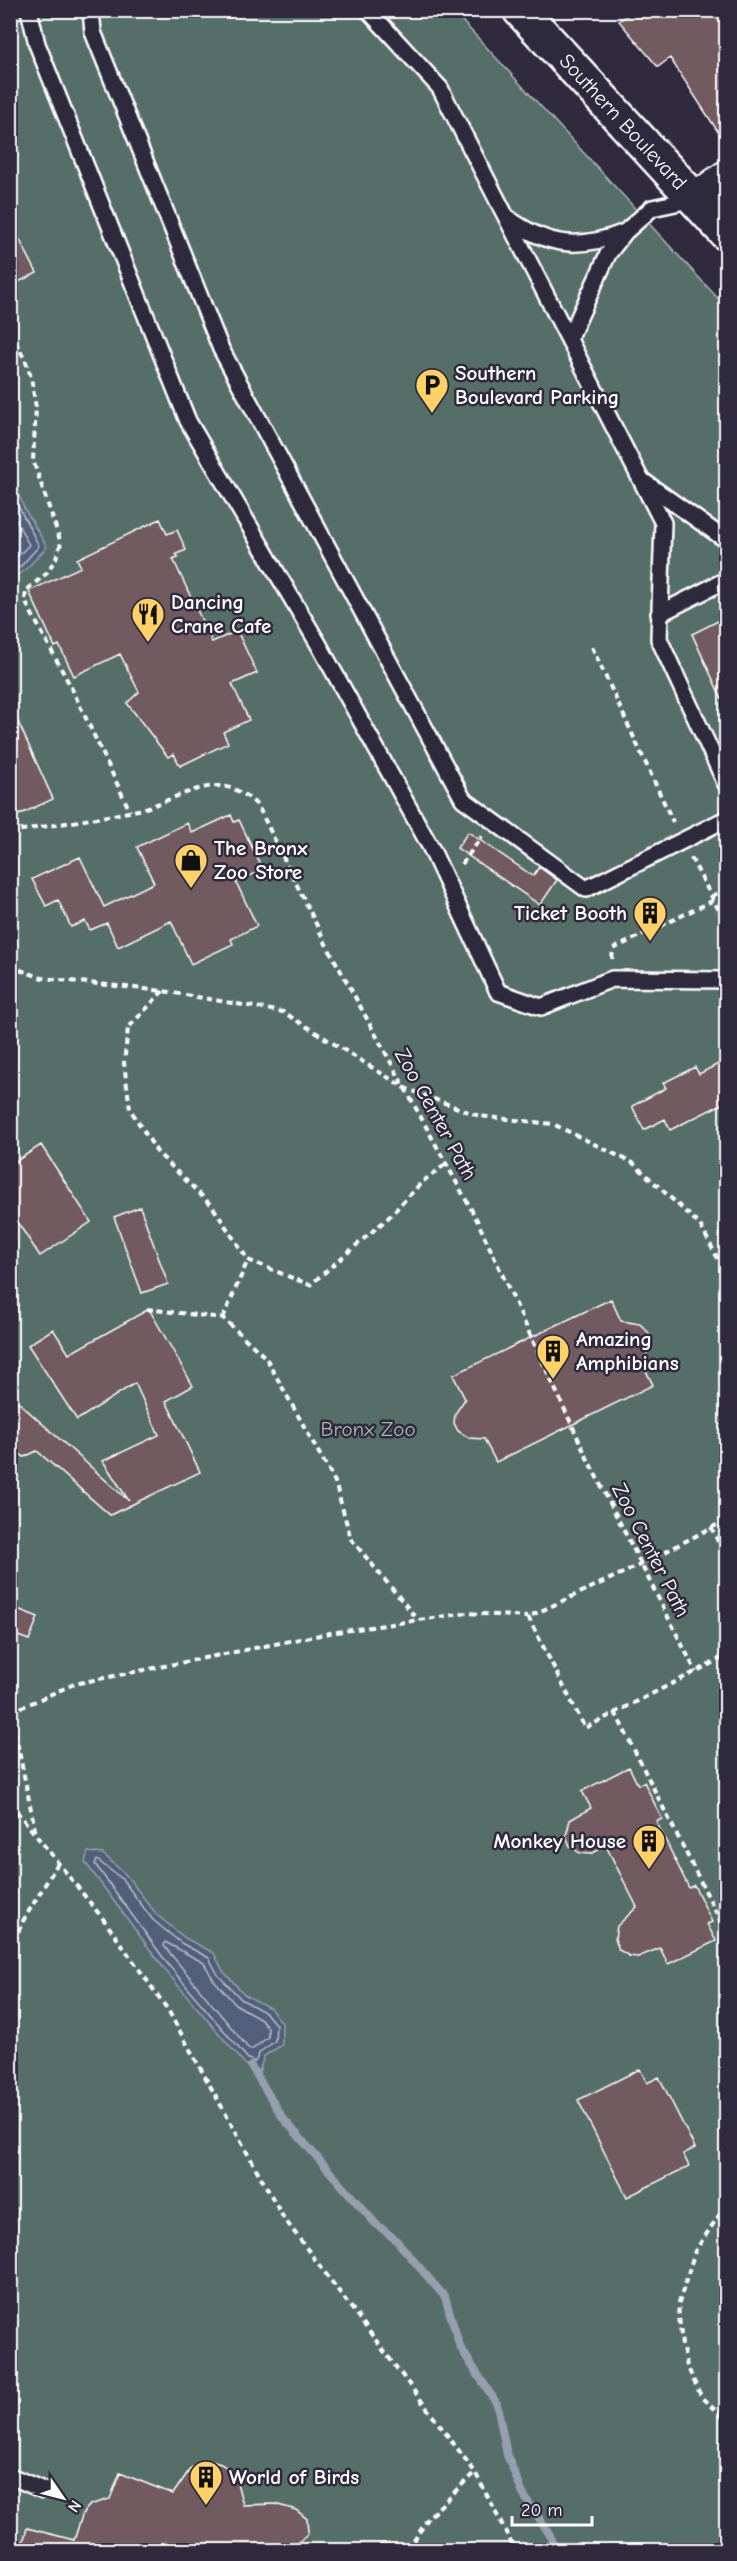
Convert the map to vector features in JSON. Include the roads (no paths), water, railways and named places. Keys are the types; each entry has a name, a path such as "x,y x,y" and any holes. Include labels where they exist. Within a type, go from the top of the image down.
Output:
{"main road":[{"name":"Southern Boulevard","path":"520,10 726,233"}],"street":[{"path":"695,199 726,177"}],"lane":[{"path":"29,10 37,44 188,421 319,645 431,848 498,992 541,1007 612,979 726,980"},
{"path":"368,10 440,88 663,523 659,639 726,784"},
{"path":"91,11 93,32 221,349 463,799 586,889 726,819"},
{"path":"569,339 608,254 626,232 652,208 695,199"},
{"path":"505,216 531,235 568,243 601,241 626,232"},
{"path":"640,479 726,540"},
{"path":"659,614 726,580"},
{"path":"10,2476 43,2490"}],"water":[{"path":"10,474 25,510 47,547 24,571 11,579"},
{"path":"88,1852 103,1854 126,1875 157,1915 185,1938 214,1953 223,1971 245,1995 270,2008 282,2023 282,2045 264,2056 258,2075 244,2063 166,1971 85,1862"}],"waterway":[{"path":"251,2066 283,2118 375,2223 396,2240 445,2297 460,2347 497,2404 507,2455 523,2494 550,2535 554,2550"}],"place":[{"name":"Southern Boulevard Parking","path":"432,414"},
{"name":"Dancing Crane Cafe","path":"148,643"},
{"name":"The Bronx Zoo Store","path":"191,889"},
{"name":"Ticket Booth","path":"650,942"},
{"name":"Amazing Amphibians","path":"553,1380"},
{"name":"Monkey House","path":"649,1870"},
{"name":"World of Birds","path":"206,2506"}],"park label":[{"name":"Bronx Zoo","path":"368,1429"}]}
